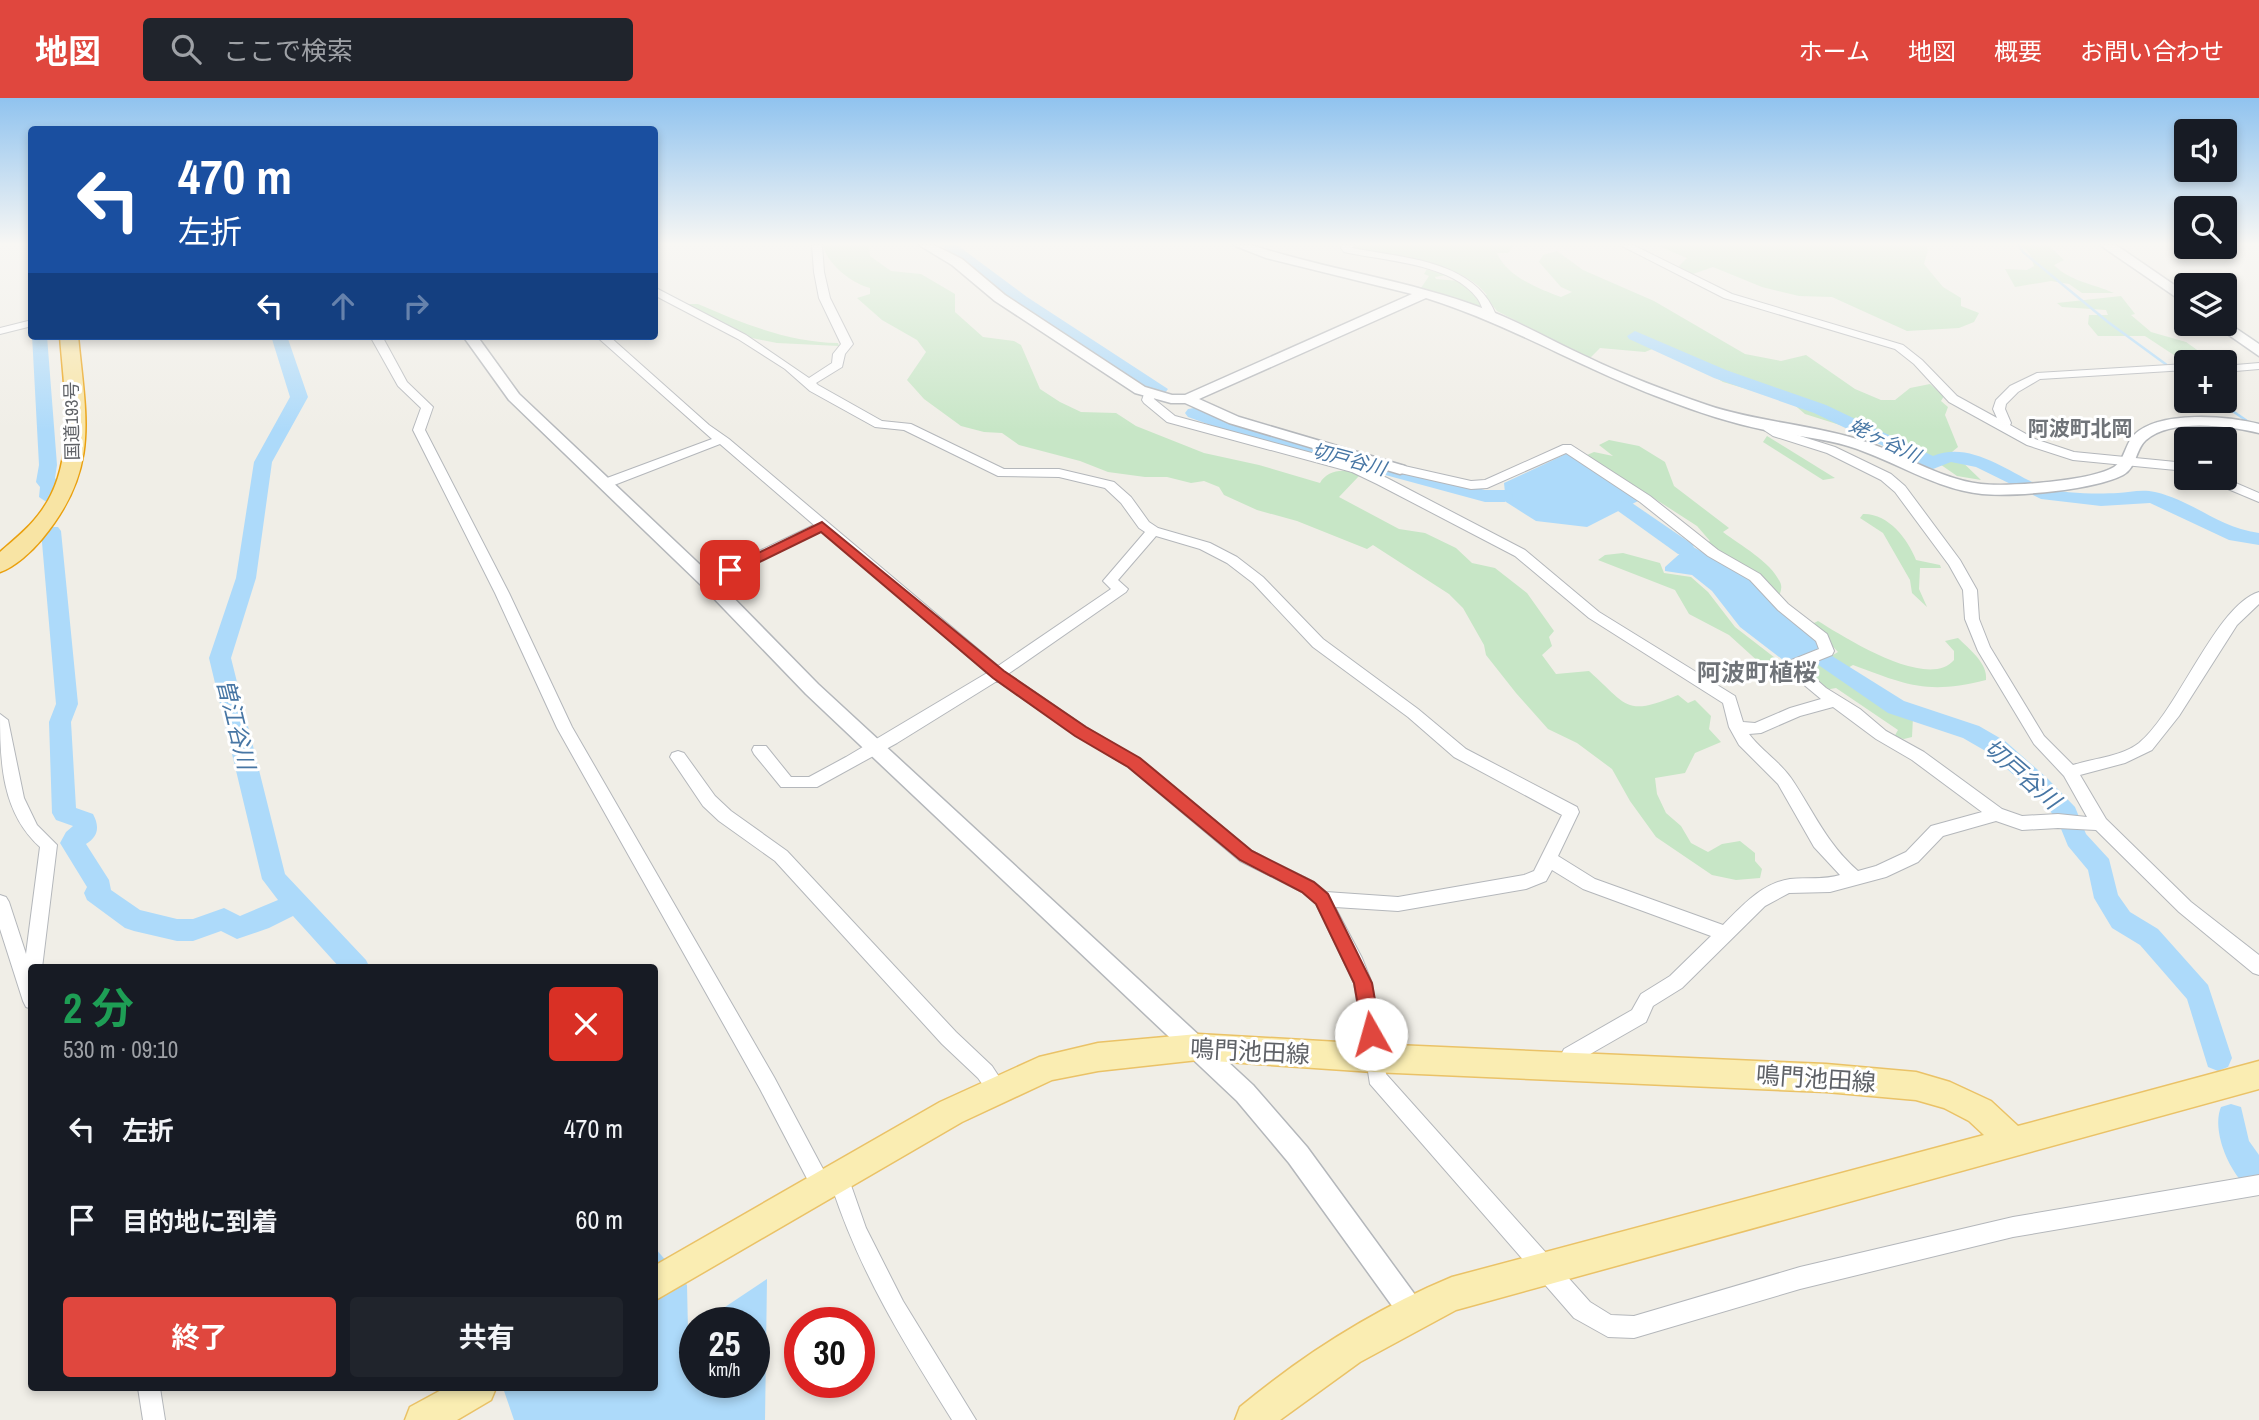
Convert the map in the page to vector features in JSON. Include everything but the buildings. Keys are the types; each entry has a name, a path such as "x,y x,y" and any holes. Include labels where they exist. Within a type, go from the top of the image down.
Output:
{"highway":[{"name":"国道193号","path":"0,564 38,529 59,502 71,477 76,451 69,340"}],"main road":[{"path":"2237,336 2259,351"},
{"name":"鳴門池田線","path":"658,1283 951,1112 1049,1067 1098,1057 1198,1047 1373,1058 1825,1078 1916,1086 1950,1097 1980,1111 2013,1141"},
{"path":"1253,1420 1289,1389 1340,1352 1412,1312 1452,1294 2259,1075"},
{"path":"424,1420 474,1391"}],"street":[{"path":"685,307 742,337 789,366 808,383 879,424 907,427 1002,473 1059,473 1109,485 1126,500 1144,525 1153,531 1205,546 1232,560 1258,580 1318,643 1413,713 1460,753 1572,812 1540,876 1526,882 1398,904 1322,899"},
{"path":"808,383 835,369 839,354 847,344 845,335 831,316 828,307"},
{"path":"1013,307 1149,394 1171,399 1187,399 1395,307"},
{"path":"1464,307 1490,315 1608,371 1738,420 1768,427 1825,434 1858,444 1955,483 1982,489 2014,488 2095,478 2119,471 2129,460 2133,447 2142,436 2166,427 2217,421 2259,429"},
{"path":"1487,307 1490,315"},
{"path":"1764,307 1899,347 1918,362 1941,389 1954,399 2031,442 2073,456 2174,466"},
{"path":"0,331 28,324"},
{"path":"378,340 402,384 427,407 419,430 502,593 565,728 767,1083 830,1183 895,1309 965,1420"},
{"path":"473,340 514,397 707,582 812,689 1245,1093 1298,1154 1412,1312"},
{"path":"607,340 720,440 998,674 1081,732 1134,763 1246,856 1308,887 1322,899 1363,983 1377,1078 1582,1310 1608,1326 1634,1327 1800,1278 2013,1227 2259,1185"},
{"path":"2237,368 2259,366"},
{"path":"2003,426 2000,403 2014,389 2037,376 2174,368"},
{"path":"1149,394 1148,400 1171,419 1356,469 1520,553 1594,615 1730,701 1737,727 1745,741 1784,780 1820,842 1833,859 1856,879"},
{"path":"1187,399 1234,420 1400,469 1471,485 1487,484 1567,448 1645,499 1713,553 1748,572 1783,607 1822,638 1827,651 1794,666 1821,692 1855,713 1881,735 1952,780 1996,814 2022,823 2100,824"},
{"path":"1768,427 1777,433 1831,450 1886,477 1900,489 1955,563 1970,590 1972,620 1983,647 2039,740 2070,772 2100,824 2185,907 2259,967"},
{"path":"604,484 720,440"},
{"path":"2237,488 2259,498"},
{"path":"707,582 822,526"},
{"path":"760,750 787,783 800,785 811,783 876,750 998,674 1121,589 1110,582 1153,531"},
{"path":"2070,772 2144,748 2177,705 2234,620 2259,597"},
{"path":"1737,727 1756,729 1795,712 1834,701"},
{"path":"0,720 16,798 31,829 49,845 34,964"},
{"path":"678,757 709,801 725,816 781,856 949,1038 985,1072 997,1089"},
{"path":"1565,1067 1571,1055 1639,1016 1647,1000 1676,982 1759,901 1774,891 1789,886 1830,885 1856,879 1912,857 1937,831 1996,814"},
{"path":"1548,859 1589,884 1726,934"},
{"path":"0,902 28,983"},
{"path":"149,1391 153,1420"}],"green space":[{"path":"691,307 705,307 749,325 784,335 838,343 839,346 777,343 747,337"},
{"path":"867,307 955,307 955,312 983,337 1014,341 1021,345 1040,389 1081,412 1116,413 1136,426 1204,453 1259,465 1320,483 1327,475 1338,471 1349,471 1359,476 1339,497 1399,529 1425,533 1456,548 1472,563 1495,568 1527,593 1554,631 1549,637 1552,646 1542,655 1556,674 1589,671 1620,700 1637,706 1661,702 1678,695 1688,703 1695,700 1711,716 1709,729 1721,742 1695,753 1685,773 1655,778 1657,794 1666,813 1681,826 1691,843 1708,852 1722,844 1740,841 1755,853 1755,861 1762,869 1760,878 1736,880 1712,875 1656,837 1630,801 1612,769 1577,743 1548,729 1516,693 1486,655 1484,645 1463,608 1449,594 1373,545 1367,549 1297,521 1257,510 1224,495 1219,487 1204,481 1191,483 1167,477 1108,472 1080,461 1019,445 1002,433 961,426 924,399 907,380 926,352 917,340 882,320"},
{"path":"1494,307 1664,307 1745,354 1781,361 1806,355 1855,389 1881,400 1895,400 1910,388 1930,384 1944,396 1941,401 1948,407 1945,415 1958,447 1952,452 1981,480 1957,476 1905,443 1897,443 1805,414 1791,402 1723,382 1662,345 1645,352 1600,348 1590,358 1497,311"},
{"path":"1853,307 1963,307 1979,313 1974,322 1959,328 1907,331"},
{"path":"2062,307 2129,307 2135,314 2131,315 2151,332 2186,342 2197,350 2174,350 2174,355 2145,336 2098,336 2088,324 2089,315 2108,315 2106,310"},
{"path":"1767,436 1835,478 1823,480 1763,442"},
{"path":"1609,440 1639,446 1665,462 1674,486 1729,528 1723,532 1775,574 1781,586 1778,599 1707,543 1710,541 1697,526 1587,455 1594,452 1613,456 1599,445"},
{"path":"1863,514 1881,518 1896,529 1916,560 1940,565 1941,568 1920,568 1919,589 1927,607 1912,593 1910,580 1883,533 1860,518"},
{"path":"1623,553 1660,563 1664,573 1691,577 1708,592 1735,627 1783,664 1786,671 1780,677 1772,674 1729,635 1689,614 1675,590 1598,560 1605,555"},
{"path":"1818,621 1886,658 1906,666 1925,669 1942,668 1954,660 1954,651 1945,641 1958,638 1981,662 1986,680 1932,687 1888,678 1853,665 1839,673 1891,708 1913,717 1912,737 1894,737 1898,730 1836,688 1825,690 1807,674 1811,668 1838,652 1812,624"}],"water":[{"path":"1568,453 1638,501 1587,527 1536,521 1506,502 1504,483"},
{"path":"1693,547 1743,573 1776,606 1817,640 1819,649 1787,663 1740,627 1712,591 1692,575 1665,571 1665,567 1685,549"},
{"path":"658,1251 687,1285 687,1307 679,1307 679,1398 765,1398 765,1420 514,1420 504,1391 658,1391"},
{"path":"767,1279 767,1307 725,1307"}],"waterway":[{"name":"切戸谷川","path":"1031,307 1159,389"},
{"path":"2089,307 2174,370"},
{"name":"姥ヶ谷川","path":"1635,336 1720,374 1820,409 1933,463 1949,456 1982,463 2041,493 2101,500 2151,497 2172,504 2210,526 2236,536 2259,539"},
{"path":"39,340 48,465 45,482 50,483 48,497"},
{"name":"曽江谷川","path":"280,340 299,397 263,462 246,578 220,658 274,879 353,964"},
{"name":"切戸谷川","path":"1194,413 1247,432 1485,496 1505,496"},
{"path":"2235,413 2250,423"},
{"name":"切戸谷川","path":"1625,507 1685,549"},
{"path":"51,531 67,704 60,722 64,813 85,821 85,833 72,843 100,887 96,893 134,920 177,930 193,930 224,919 237,928 268,918 295,902"},
{"name":"切戸谷川","path":"1824,659 1896,707 1971,732 1997,747 2040,785 2067,814 2076,839 2100,866 2106,898 2121,920 2149,937 2199,993 2218,1058"},
{"name":"切戸谷川","path":"2231,1117 2236,1146 2259,1181"}],"district":[{"name":"阿波町北岡","path":"2080,429"},
{"name":"阿波町植桜","path":"1757,673"}],"route":[{"path":"730,570 822,526 998,674 1081,732 1134,763 1246,856 1308,887 1322,899 1363,983 1371,1034"}]}
